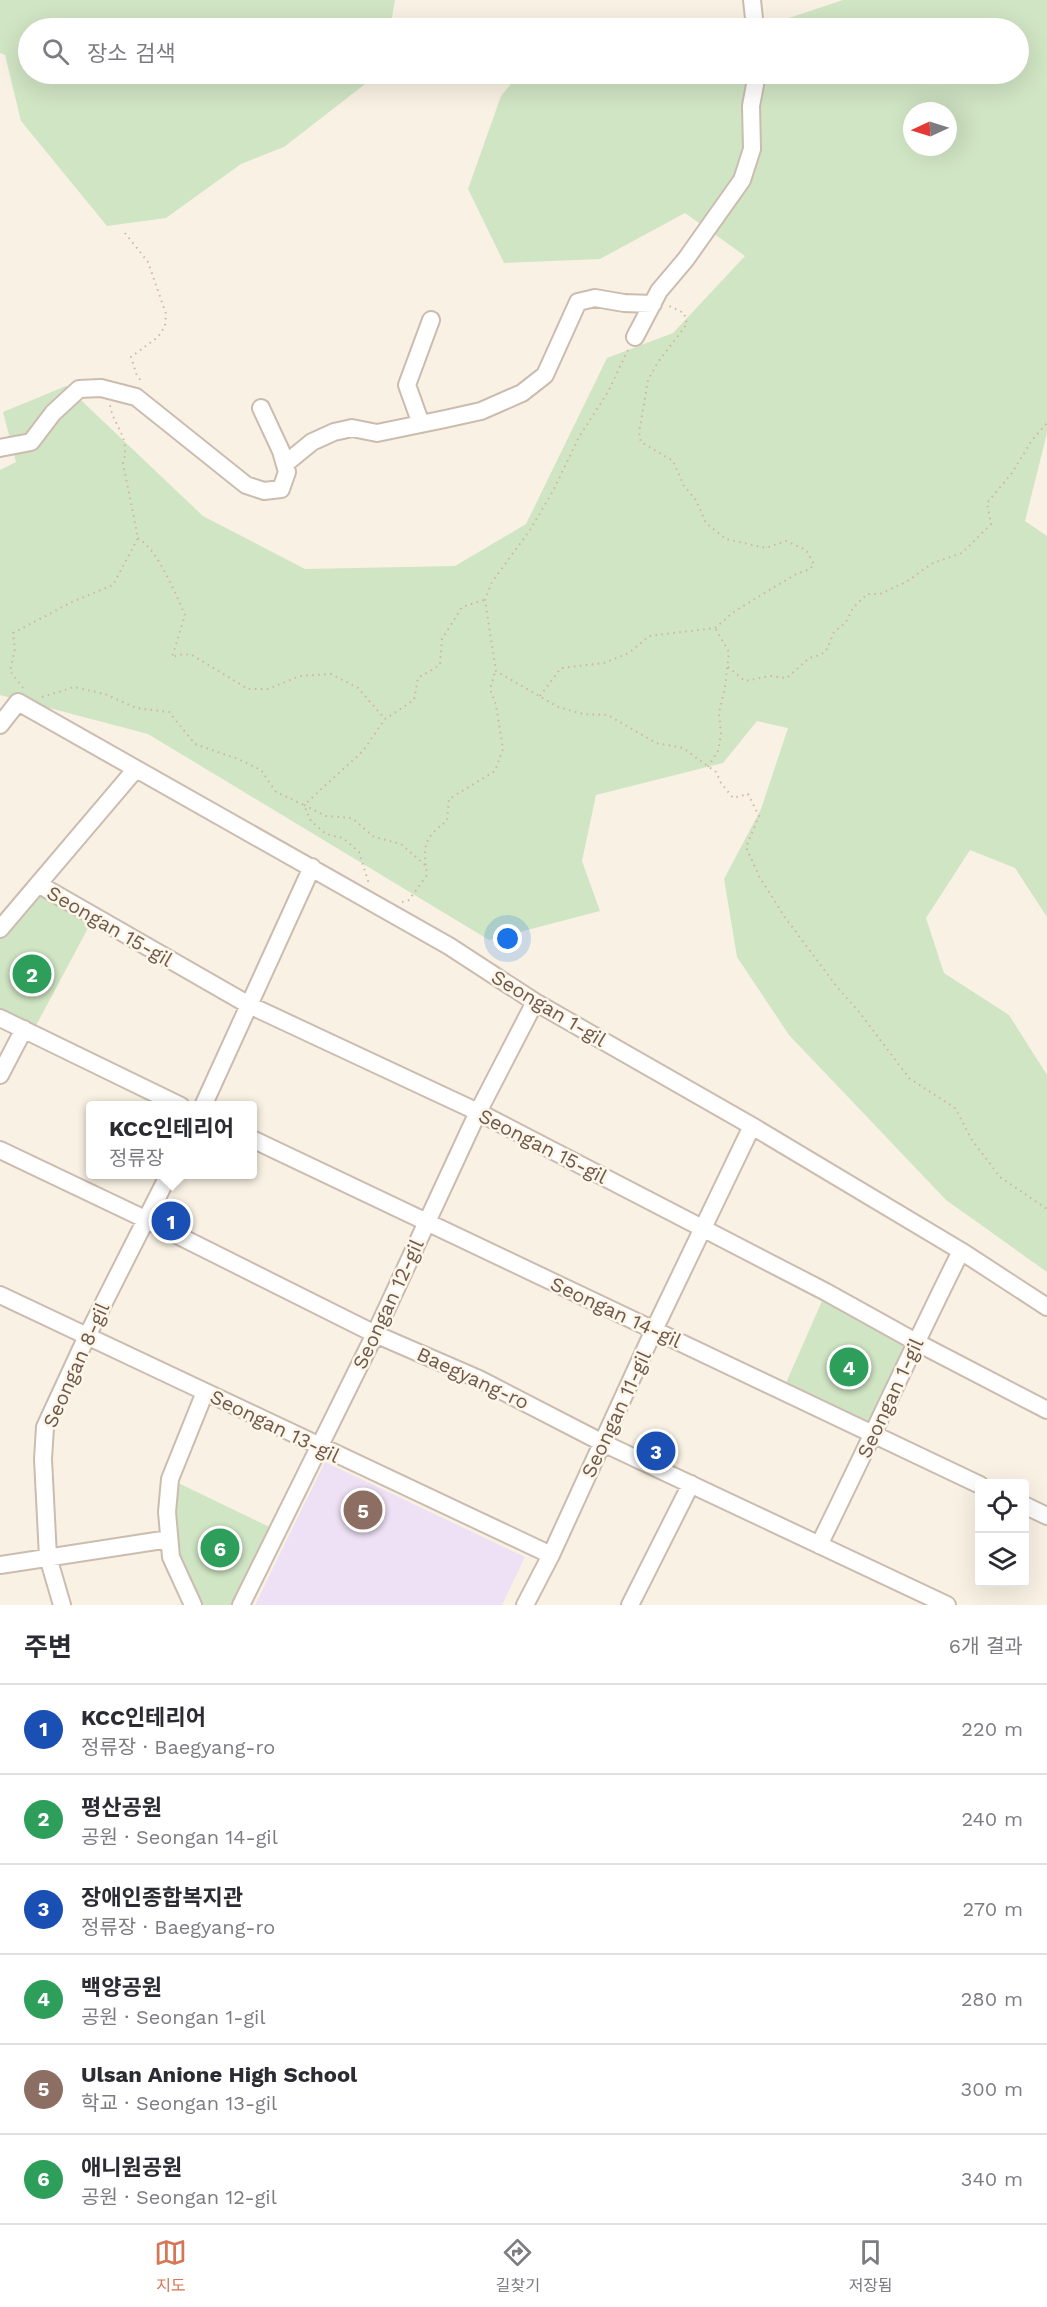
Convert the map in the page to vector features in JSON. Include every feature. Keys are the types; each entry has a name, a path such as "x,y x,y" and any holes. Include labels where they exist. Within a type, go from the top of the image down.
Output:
{"street":[{"path":"752,0 754,18"},
{"path":"635,337 659,291 686,259 742,180 752,149 751,106 755,84"},
{"path":"285,464 312,442 334,432 352,428 377,433 421,424 481,411 522,393 545,375 578,302 595,298 624,303 654,302"},
{"path":"421,424 407,385 431,320"},
{"path":"0,447 30,442 53,413 79,389 101,388 136,397 246,485 264,491 281,489 287,472 261,408"},
{"path":"0,725 18,702 31,707"},
{"name":"Seongan 1-gil","path":"31,707 135,770 449,945 535,1002 752,1126 961,1251 1047,1307"},
{"path":"0,929 135,770"},
{"path":"205,1101 312,867"},
{"name":"Seongan 15-gil","path":"38,884 249,1005 478,1113 826,1292 915,1342 1047,1410"},
{"name":"Seongan 12-gil","path":"241,1605 375,1334 478,1113 535,1002"},
{"path":"0,1018 171,1101"},
{"path":"0,1076 24,1029"},
{"name":"Seongan 11-gil","path":"525,1605 551,1555 654,1330 752,1126"},
{"name":"Seongan 14-gil","path":"257,1141 975,1483"},
{"name":"Baegyang-ro","path":"0,1150 147,1220 375,1334 479,1378 603,1443 947,1605"},
{"name":"Seongan 8-gil","path":"62,1605 48,1557 43,1460 45,1427 87,1336 167,1179"},
{"name":"Seongan 1-gil","path":"819,1545 873,1436 915,1342 961,1251"},
{"name":"Seongan 13-gil","path":"0,1295 551,1555"},
{"path":"193,1605 171,1557 167,1512 170,1479 205,1392"},
{"path":"630,1605 691,1484"},
{"path":"1029,1507 1047,1516"},
{"path":"0,1564 169,1539"}],"path":[{"path":"125,233 148,262 166,314 165,326 158,338 131,357 137,376 144,384"},
{"path":"540,696 561,668 604,663 629,653 649,636 715,628 735,611 796,574 810,569 814,564 806,550 786,541 766,548 726,539 706,523 696,500 684,486 673,461 641,442 639,433 648,380 667,348 687,324 684,313 654,302"},
{"path":"386,910 409,900 427,875 423,851 433,831 447,821 450,799 495,771 503,749 496,705 490,689 496,671 485,600 492,582 530,530 553,491 579,437 608,392 635,337"},
{"path":"110,390 111,411 121,428 126,453 123,463 138,538 113,585 72,602 13,633 15,649 9,670 21,684 31,707 42,697 74,687 105,694 136,708 169,712 195,744 238,759 261,770 276,792 326,816 352,818 374,837 401,844 425,865"},
{"path":"728,667 744,681 770,676 787,678 808,658 826,651 834,632 846,622 853,608 867,594 880,594 906,582 933,563 962,553 991,524 987,502 1012,473 1032,440 1047,423"},
{"path":"138,538 144,542 156,559 185,615 172,657 183,654 192,656 248,689 268,689 300,676 331,674 358,688 385,719"},
{"path":"304,805 363,751 385,719 414,700 418,678 440,665 442,639 462,607 485,600"},
{"path":"708,767 718,751 721,734 720,703 725,687 729,652 715,628"},
{"path":"496,671 558,707 583,714 608,715 656,743 683,748 716,772 721,783 733,798 748,794 759,816 746,847 759,876 784,916 909,1078 955,1108 972,1140 1000,1177 1047,1209"},
{"path":"304,805 311,820 327,834 343,838 359,852 370,885"}],"shaded area":[{"path":"325,1462 525,1557 502,1605 255,1605"}],"green space":[{"path":"0,0 395,0 392,18 18,18 18,84 365,84 284,147 241,164 166,218 107,226 21,121 5,55 0,53"},
{"path":"843,0 1047,0 1047,433 1025,521 1047,536 1047,917 1015,868 970,850 926,918 944,973 1009,1015 1047,1075 1047,1272 946,1200 789,1035 737,957 724,879 761,809 788,728 757,721 723,763 596,795 582,861 600,911 489,940 148,734 0,695 0,470 16,462 3,412 66,386 203,516 305,569 455,566 526,524 607,358 673,333 745,256 685,213 600,259 504,263 468,189 501,96 511,84 1029,84 1029,18 789,18"},
{"path":"38,884 94,917 32,1033 0,1018 0,929"},
{"path":"826,1292 916,1342 873,1436 782,1392"},
{"path":"170,1479 278,1531 241,1605 193,1605 171,1557"}],"place":[{"name":"평산공원","path":"32,974"},
{"name":"KCC인테리어","path":"171,1221"},
{"name":"백양공원","path":"849,1367"},
{"name":"장애인종합복지관","path":"656,1451"},
{"name":"Ulsan Anione High School","path":"363,1510"},
{"name":"애니원공원","path":"220,1548"}]}
